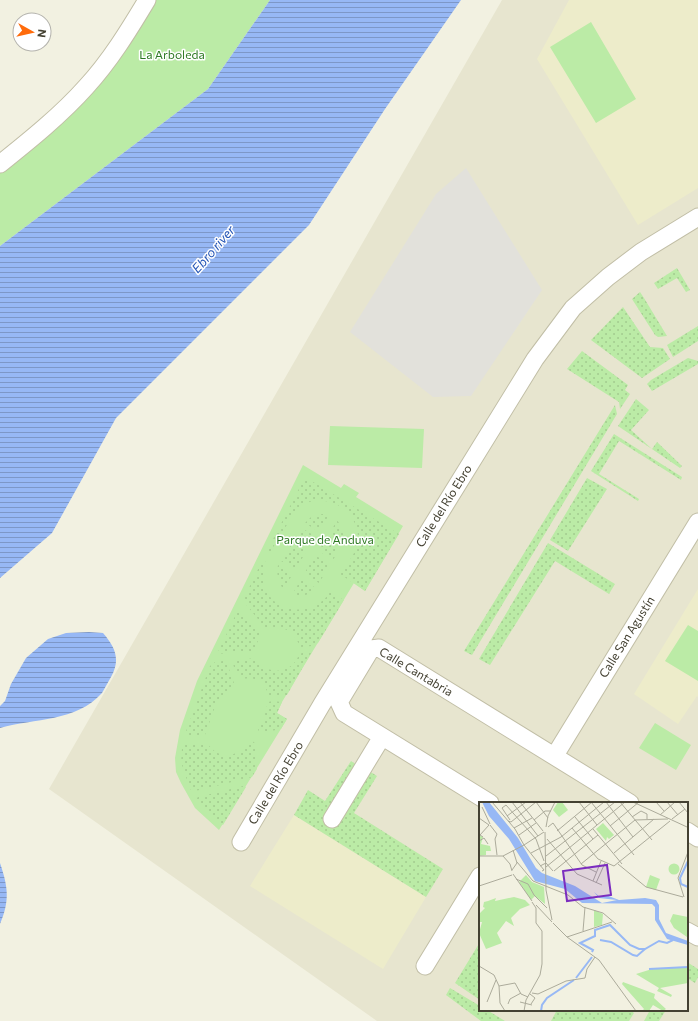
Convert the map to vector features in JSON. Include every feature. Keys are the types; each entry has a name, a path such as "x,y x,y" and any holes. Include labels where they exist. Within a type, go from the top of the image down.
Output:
{"street":[{"path":"0,164 63,111 87,86 124,40 148,0"},
{"name":"Calle del Río Ebro","path":"241,842 322,704 532,363 573,308 608,277 641,252 698,217"},
{"name":"Calle San Agustín","path":"557,752 698,522"},
{"name":"Calle Cantabria","path":"366,634 639,802"},
{"name":"Calle Cantabria","path":"488,802 344,713 339,702 371,649 379,648 628,802"},
{"path":"322,704 479,802"},
{"path":"332,819 380,740"},
{"path":"688,833 698,838"},
{"path":"688,839 698,845"},
{"path":"425,966 479,878"},
{"path":"688,925 698,931"},
{"path":"688,931 698,937"}],"shaded area":[{"path":"502,0 698,0 698,1021 377,1021 49,789"},
{"path":"569,0 698,0 698,188 638,225 537,59"},
{"path":"466,168 542,290 471,396 433,397 350,332 436,194"},
{"path":"698,589 698,697 697,696 678,724 634,694"},
{"path":"294,815 426,897 383,969 250,886"}],"green space":[{"name":"La Arboleda","path":"147,0 270,0 208,89 0,246 0,164 63,111"},
{"path":"591,22 636,99 596,123 550,47"},
{"path":"677,268 690,290 686,292 677,278 658,289 654,283"},
{"path":"640,292 667,336 658,337 655,335 632,299"},
{"path":"623,307 650,347 663,348 670,359 642,378 591,340"},
{"path":"698,326 698,341 673,357 667,345"},
{"path":"582,351 628,385 625,390 630,394 620,409 619,402 567,369"},
{"path":"688,358 698,361 698,364 652,391 647,384 651,380"},
{"path":"636,399 649,410 631,430 652,449 657,442 682,466 680,468 618,426"},
{"path":"615,405 617,414 472,655 464,651"},
{"path":"330,426 424,429 422,468 328,465"},
{"path":"614,434 682,477 681,480 619,441 599,474 639,499 638,501 591,471"},
{"name":"Parque de Anduva","path":"303,465 341,488 344,484 359,493 356,497 403,526 365,591 354,583 282,702 277,713 287,719 219,830 195,808 176,772 175,758 180,730 197,681"},
{"path":"305,477 399,534 365,591 340,574 354,553 358,544 358,539 357,528 352,518 345,510 336,504 326,501 316,501 305,504 296,510 270,552 267,551"},
{"path":"587,478 607,489 568,551 550,540"},
{"path":"322,514 329,515 321,528 316,530 305,523 311,517"},
{"path":"337,520 343,532 341,545 330,538 330,533"},
{"path":"302,528 313,535 314,540 310,546 296,537"},
{"path":"293,542 307,550 296,569 281,561"},
{"path":"327,543 339,550 333,560 319,551 322,545"},
{"path":"548,543 615,584 609,594 555,561 490,665 479,659"},
{"path":"315,555 330,565 319,583 304,574"},
{"path":"264,557 266,558 263,573 265,588 270,597 278,604 296,610 306,609 324,600 330,592 344,600 318,643 312,646 301,647 291,631 277,627 266,629 244,602 243,600"},
{"path":"278,565 293,574 283,589 278,577"},
{"path":"301,579 316,588 306,595 292,595"},
{"path":"240,610 261,635 253,651 217,654 237,612"},
{"path":"688,625 698,631 698,681 665,661"},
{"path":"305,652 311,653 287,695 269,695 265,687 259,681 253,679 243,679 237,674 233,663 235,661 254,658 266,668 276,671 286,669 294,663 299,654"},
{"path":"223,661 229,668 235,685 216,704 205,735 186,735 185,734 210,666 215,662"},
{"path":"268,702 282,702 277,713 287,719 281,729 261,733 258,730 264,717"},
{"path":"655,723 691,745 676,770 639,748"},
{"path":"251,741 255,744 257,769 252,777 200,790 193,791 190,789 181,762 182,748 185,745 207,743 218,753 229,755 240,751"},
{"path":"351,761 357,765 324,819 335,827 369,771 377,776 354,813 443,869 426,897 294,815 308,790 325,801"},
{"path":"243,786 246,787 223,825 214,818 196,799 198,797"},
{"path":"479,944 479,999 455,983"},
{"path":"688,963 698,969 698,977 695,983 688,979"},
{"path":"450,988 479,1005 479,1011 489,1011 505,1021 481,1021 446,995"},
{"path":"556,1011 631,1011 634,1013 629,1021 551,1021"},
{"path":"649,1011 665,1011 659,1021 644,1021"}],"water":[{"name":"Ebro river","path":"270,0 461,0 385,109 309,225 116,418 52,533 0,578 0,246 208,89"},
{"path":"66,633 103,633 111,643 115,654 116,664 114,671 102,693 92,702 68,714 0,728 0,706 5,701 11,684 26,658 48,639"},
{"path":"0,863 5,879 7,900 0,924"}]}
